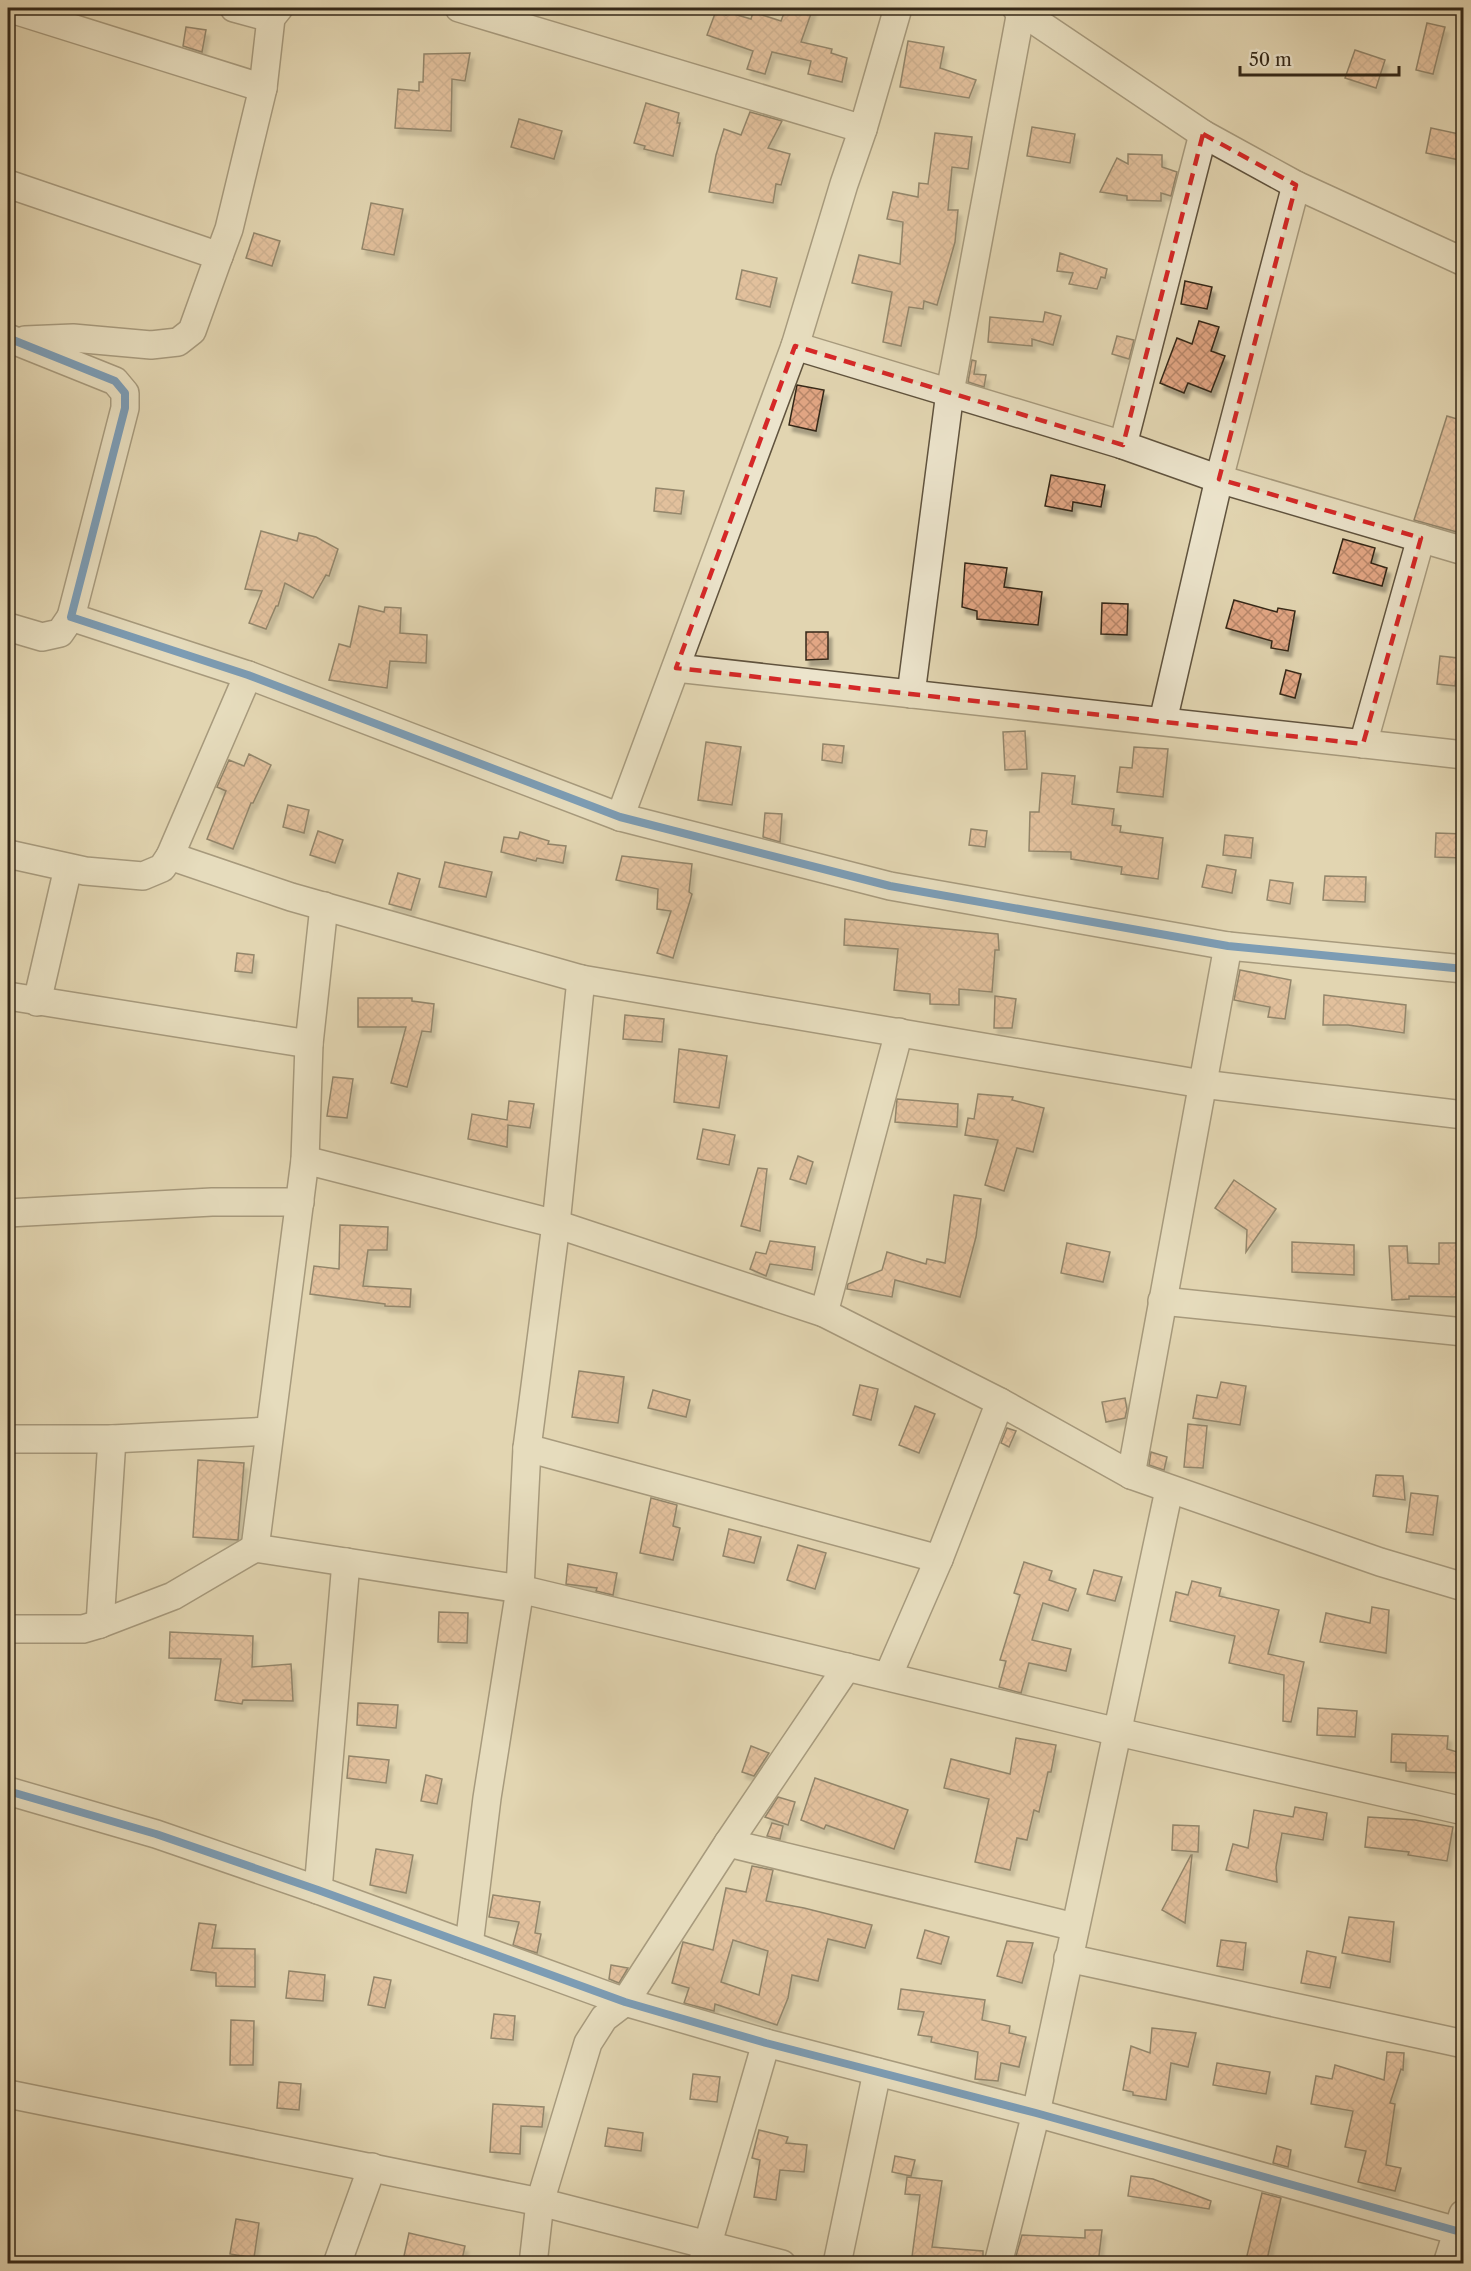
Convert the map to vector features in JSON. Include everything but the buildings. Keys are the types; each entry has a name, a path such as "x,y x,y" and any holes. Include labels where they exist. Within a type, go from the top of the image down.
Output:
{"street":[{"path":"8,8 263,88"},
{"path":"12,339 73,338 151,345 178,342 192,331 229,230 263,88 275,13 234,8"},
{"path":"459,8 863,129"},
{"path":"620,817 795,346 898,8"},
{"path":"911,694 950,392 1018,9 1203,134 1296,185 1464,262"},
{"path":"1123,445 1203,134"},
{"path":"8,184 219,256"},
{"path":"1163,722 1219,479 1296,185"},
{"path":"8,627 42,637 60,633 71,618 125,408 125,393 115,381 12,339"},
{"path":"795,346 1123,445 1219,479 1464,551"},
{"path":"1363,744 1421,538"},
{"path":"71,618 249,675 620,817 890,886 1228,946 1464,969"},
{"path":"676,668 1464,755"},
{"path":"8,854 85,871 143,876 162,868 170,856 249,675"},
{"path":"170,856 324,906 581,979 1202,1084 1464,1115"},
{"path":"37,1002 68,868"},
{"path":"255,1548 305,1160 309,1044 324,906"},
{"path":"1131,1475 1228,946"},
{"path":"469,1945 487,1798 520,1589 526,1448 555,1224 581,979"},
{"path":"8,996 309,1044"},
{"path":"824,1313 899,1032"},
{"path":"305,1160 555,1224 824,1313 1000,1402 1131,1475 1380,1562 1464,1587"},
{"path":"8,1213 212,1203 300,1202"},
{"path":"1162,1301 1464,1332"},
{"path":"888,1676 939,1559 1000,1402"},
{"path":"8,1439 112,1439 269,1431"},
{"path":"100,1624 112,1439"},
{"path":"526,1448 939,1559"},
{"path":"998,2264 1036,2114 1169,1490"},
{"path":"8,1629 83,1629 100,1624 173,1596 255,1548 520,1589 1118,1732 1464,1811"},
{"path":"318,1890 345,1562"},
{"path":"533,2264 540,2202 588,2043 604,2018 625,2002 728,1843 847,1667"},
{"path":"8,1791 156,1834 318,1890 625,2002 766,2043 1461,2222 1447,2264"},
{"path":"728,1843 1075,1927"},
{"path":"1068,1958 1464,2044"},
{"path":"705,2254 766,2043"},
{"path":"837,2264 877,2072"},
{"path":"8,2094 540,2202 705,2254 782,2264"},
{"path":"338,2264 372,2167"}],"highlighted area":[{"path":"1203,134 1296,185 1219,479 1421,538 1363,744 676,668 795,346 1123,445"}],"cycle path":[{"path":"8,338 115,381 125,393 125,408 71,617 248,675 620,817 890,886 1228,946 1464,969"},
{"path":"8,1791 156,1834 318,1890 625,2002 766,2043 1036,2113 1457,2231"}]}
